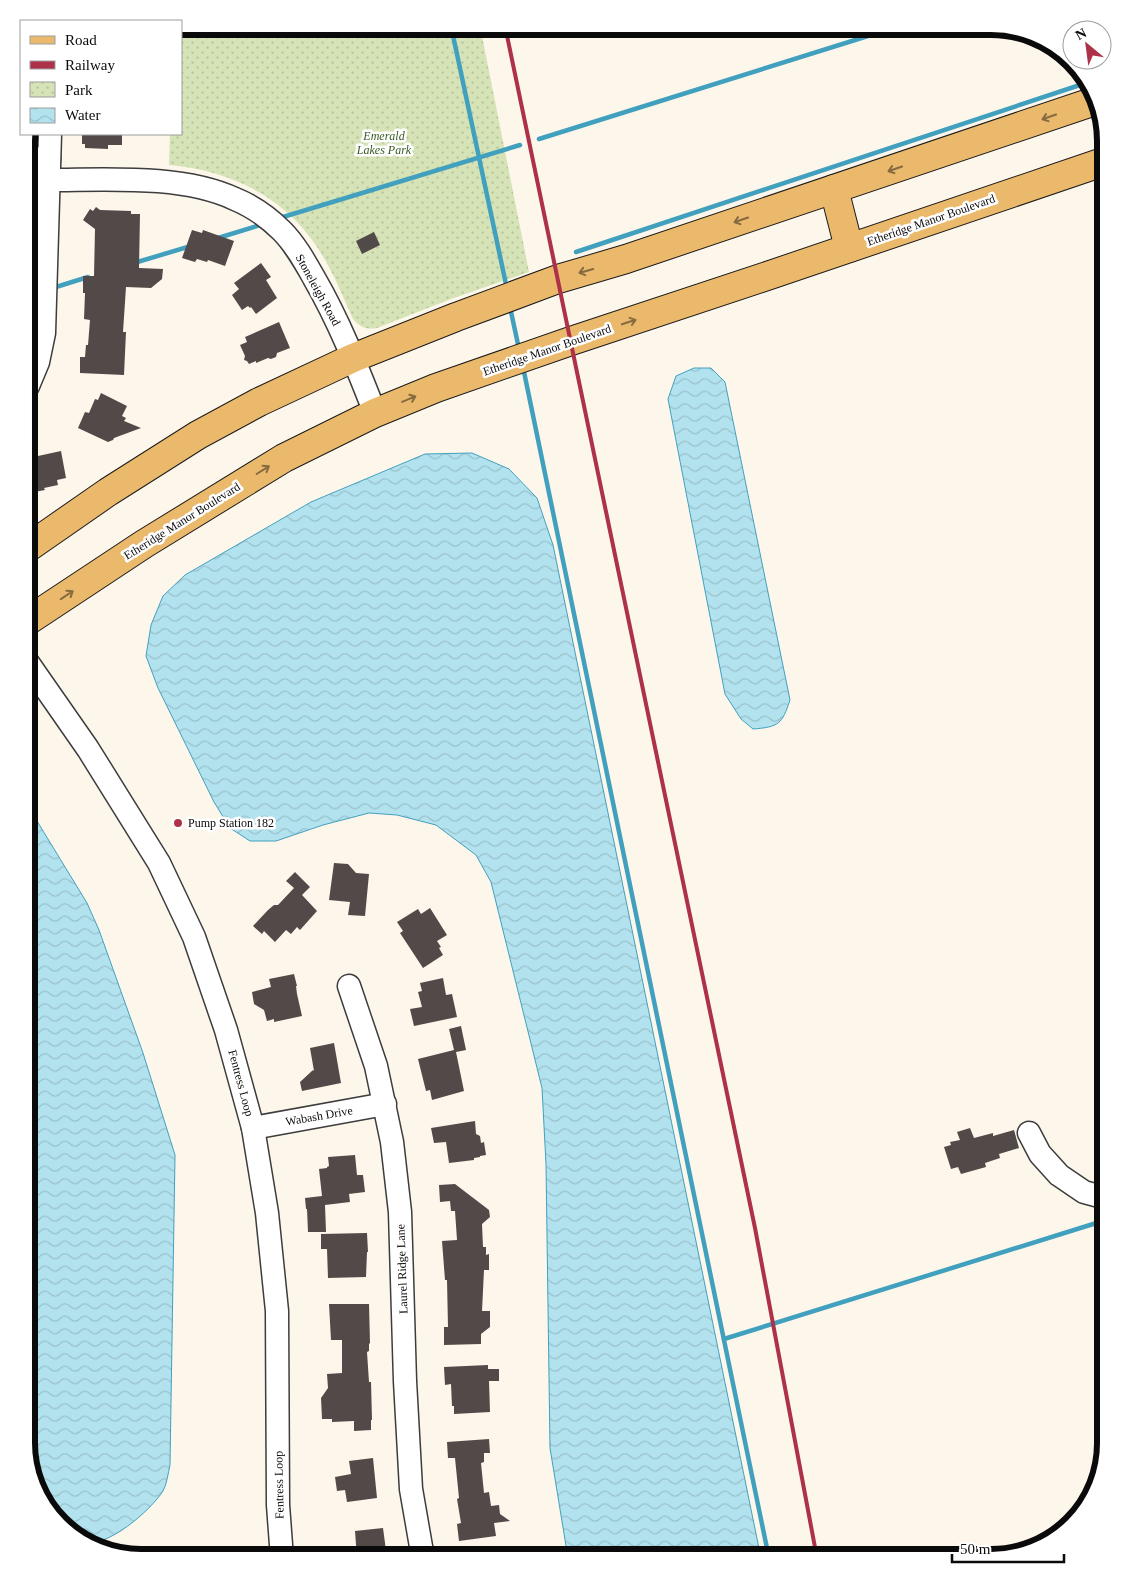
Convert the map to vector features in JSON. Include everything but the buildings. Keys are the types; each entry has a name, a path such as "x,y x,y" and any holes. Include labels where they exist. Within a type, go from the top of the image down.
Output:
{"main road":[{"path":"35,543 108,492 198,435 259,402 353,358 558,279 626,259 1090,103"},
{"name":"Etheridge Manor Boulevard","path":"35,616 144,544 284,458 375,413 436,388 1097,164"},
{"path":"834,189 849,248"}],"street":[{"path":"35,369 44,332 42,183 50,135"},
{"name":"Stoneleigh Road","path":"35,172 42,183 114,180 172,183 207,189 235,198 259,212 283,232 303,258 324,294 375,413"},
{"name":"Fentress Loop","path":"35,673 88,749 159,863 194,936 226,1030 253,1128 267,1213 277,1311 278,1505 281,1549"},
{"name":"Laurel Ridge Lane","path":"349,986 376,1066 392,1142 400,1212 405,1381 411,1489 421,1549"},
{"name":"Wabash Drive","path":"253,1128 385,1104"},
{"path":"1029,1133 1040,1154 1059,1176 1084,1192 1097,1196"}],"green space":[{"name":"Emerald Lakes Park","path":"182,35 482,35 529,272 451,299 377,328 366,328 353,319 322,255 304,229 288,213 253,189 233,180 191,168 169,165 170,135 182,135"}],"water":[{"path":"694,368 711,368 725,382 790,700 782,719 769,727 753,729 741,719 725,694 668,399 676,376"},
{"path":"472,453 509,469 537,498 553,545 759,1549 567,1549 550,1448 546,1164 542,1088 491,882 476,855 436,825 397,815 369,813 323,825 276,841 250,841 230,828 214,802 158,688 146,656 151,625 163,596 185,575 311,502 425,454"},
{"path":"35,818 87,903 99,930 143,1053 175,1155 170,1465 166,1485 157,1499 139,1517 116,1534 101,1541 88,1535 66,1518 49,1496 43,1483 36,1457"}],"waterway":[{"path":"453,35 507,289"},
{"path":"539,139 871,35"},
{"path":"576,252 1081,85"},
{"path":"283,217 520,145"},
{"path":"218,238 257,226"},
{"path":"134,263 191,246"},
{"path":"56,287 88,277"},
{"path":"510,307 519,349"},
{"path":"523,367 767,1549"},
{"path":"724,1339 1097,1223"}],"railway":[{"path":"507,35 755,1228 815,1549"}],"place":[{"name":"Pump Station 182","path":"178,823"}]}
